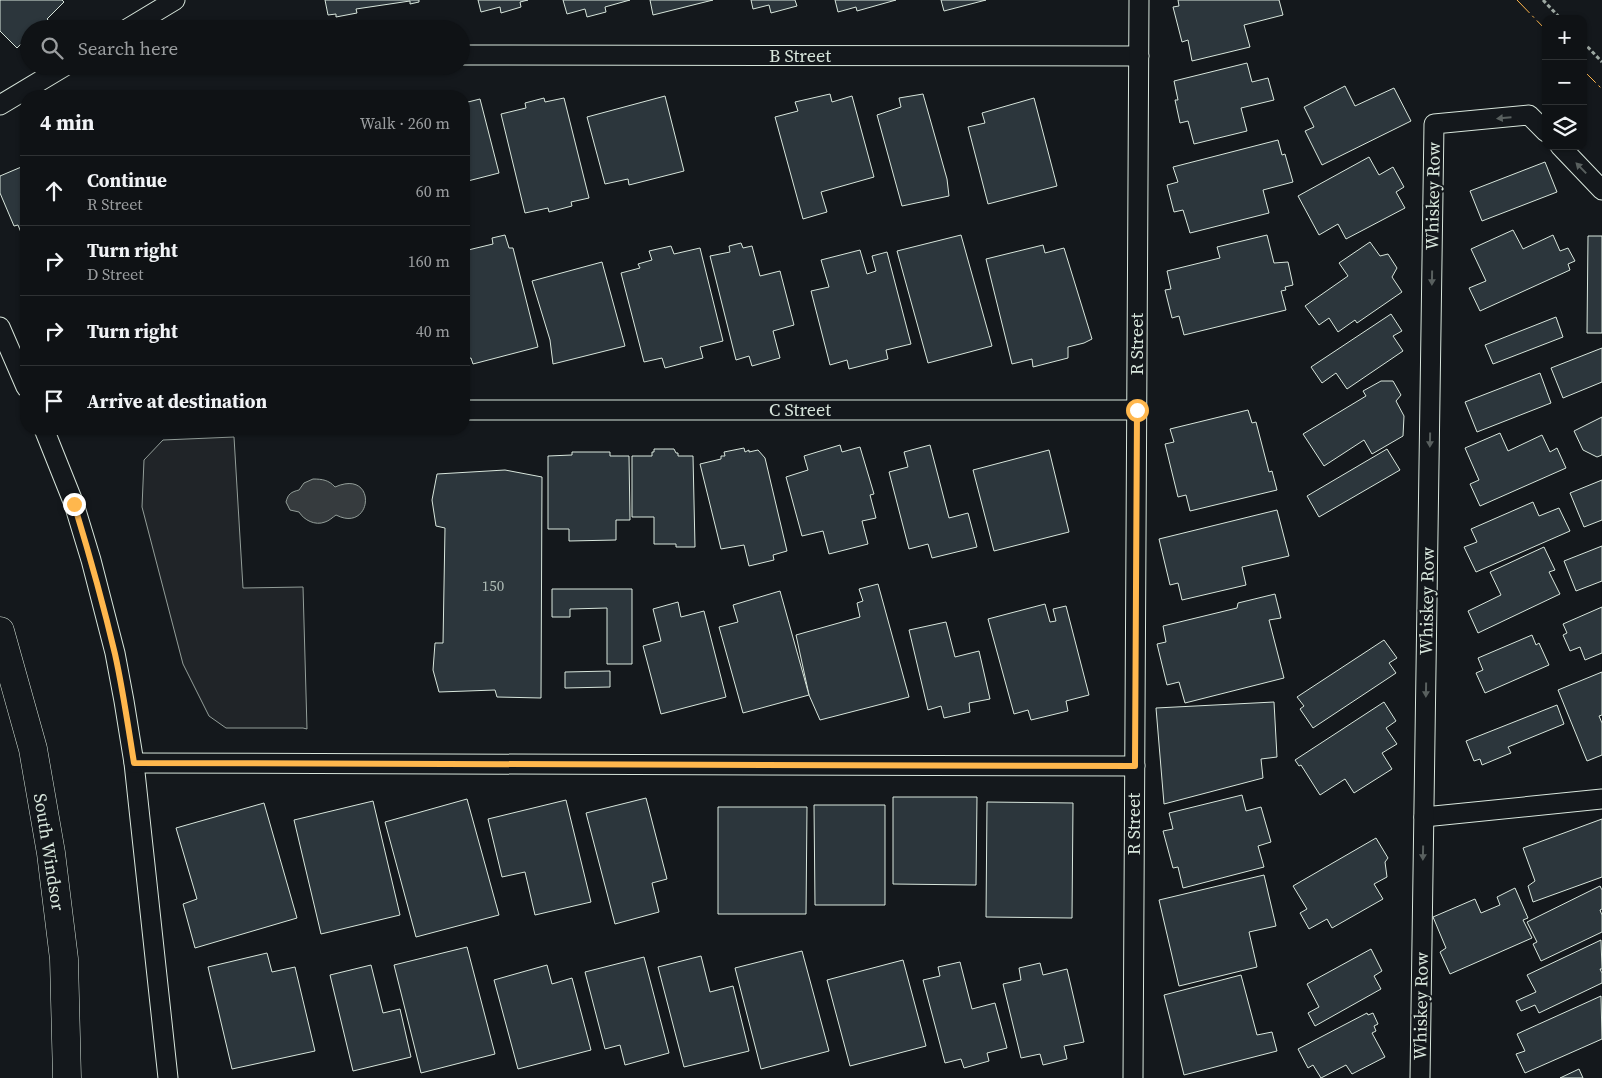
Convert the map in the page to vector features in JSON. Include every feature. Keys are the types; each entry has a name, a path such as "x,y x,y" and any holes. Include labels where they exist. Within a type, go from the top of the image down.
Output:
{"street":[{"name":"South Windsor","path":"2,642 32,749 51,853 64,959 68,1078"}],"lane":[{"path":"142,20 175,0"},
{"name":"R Street","path":"1133,1078 1139,0"},
{"name":"B Street","path":"470,55 1139,56"},
{"path":"25,90 50,75"},
{"path":"0,105 20,93"},
{"name":"Whiskey Row","path":"1420,1078 1434,124 1529,115 1542,128"},
{"path":"1564,150 1602,190"},
{"path":"0,327 20,373"},
{"name":"C Street","path":"470,410 1137,410"},
{"path":"46,435 74,504 91,560 115,654 124,701 134,763 168,1078"},
{"path":"134,763 1135,766"},
{"path":"1424,817 1602,800"}],"path":[{"path":"1543,0 1557,15"},
{"path":"1587,46 1602,62"}],"shaded area":[{"path":"234,437 243,588 303,587 307,729 226,728 209,716 183,664 142,507 144,460 163,440"},
{"path":"313,479 325,480 335,487 349,484 358,486 364,493 366,501 363,509 358,516 348,518 336,515 321,523 314,523 304,518 299,512 290,510 286,502 289,495 299,490 304,483"}],"building":[{"path":"0,0 62,0 64,2 47,19 48,20 20,20 20,45 17,48 0,31"},
{"path":"325,0 419,0 419,2 410,4 410,1 356,9 357,13 336,17 336,14 328,15"},
{"path":"478,0 528,0 520,2 521,7 501,13 500,7 481,12"},
{"path":"563,0 630,0 605,7 606,12 587,17 585,9 567,14"},
{"path":"650,0 713,0 653,15"},
{"path":"751,0 795,0 797,6 771,13 769,5 753,9"},
{"path":"835,0 896,0 857,11 856,7 838,12"},
{"path":"941,0 986,0 944,11"},
{"path":"1178,0 1279,0 1283,15 1244,25 1250,47 1192,61 1188,40 1182,42 1173,7 1179,6"},
{"path":"1247,63 1252,82 1268,78 1274,100 1241,108 1247,131 1194,144 1188,121 1180,123 1175,100 1178,100 1174,81"},
{"path":"1345,86 1355,106 1394,88 1411,121 1322,165 1305,131 1314,127 1304,107"},
{"path":"830,94 832,102 852,96 874,177 821,192 827,212 803,219 775,117 798,111 795,102"},
{"path":"923,94 947,179 949,196 902,206 877,115 901,107 899,98"},
{"path":"665,96 684,171 629,185 628,179 605,184 587,117"},
{"path":"544,98 545,102 564,98 589,198 571,202 572,206 549,212 548,208 525,213 501,114 526,108 525,103"},
{"path":"1034,98 1057,186 988,204 968,127 985,123 982,113"},
{"path":"480,99 499,173 470,180 470,102"},
{"path":"1278,140 1282,155 1285,154 1293,182 1263,190 1269,213 1190,233 1183,210 1174,212 1167,185 1178,182 1173,167"},
{"path":"1369,157 1379,175 1393,167 1404,187 1396,192 1405,208 1346,239 1338,224 1319,235 1298,196"},
{"path":"1545,162 1557,192 1482,221 1470,191"},
{"path":"20,168 20,230 18,225 14,226 0,193 0,176"},
{"path":"1513,230 1523,249 1553,235 1560,251 1568,248 1575,261 1568,264 1570,270 1480,311 1469,288 1486,281 1471,249"},
{"path":"505,235 509,248 513,248 538,347 473,364 470,358 470,250 493,244 492,238"},
{"path":"961,235 992,346 928,363 897,251"},
{"path":"1267,235 1274,263 1288,262 1293,285 1285,287 1286,290 1281,291 1286,310 1184,335 1179,316 1172,318 1165,290 1171,289 1167,271 1220,258 1217,247"},
{"path":"1588,236 1602,236 1602,333 1587,333"},
{"path":"1370,242 1380,256 1388,254 1397,268 1392,277 1402,292 1357,323 1355,320 1338,332 1329,318 1319,325 1305,306 1348,276 1339,263"},
{"path":"741,243 743,248 752,246 760,276 780,271 794,325 773,331 780,358 752,366 749,356 736,360 710,256 730,252 729,246"},
{"path":"1043,245 1045,253 1064,248 1092,339 1068,347 1068,358 1033,367 1032,359 1012,364 986,259"},
{"path":"671,246 674,254 700,248 723,341 700,347 703,358 665,368 662,358 644,362 621,273 640,268 638,264 652,260 649,251"},
{"path":"860,250 867,274 876,271 872,256 887,252 911,344 886,350 888,359 849,369 847,360 830,365 811,291 829,287 821,260"},
{"path":"602,262 625,346 553,364 550,340 532,281"},
{"path":"1391,314 1402,331 1393,336 1403,351 1347,389 1336,373 1322,383 1311,367"},
{"path":"1556,317 1563,337 1493,364 1485,345"},
{"path":"1602,348 1602,382 1563,398 1551,368"},
{"path":"1540,373 1551,403 1477,432 1465,402"},
{"path":"1381,381 1393,381 1401,395 1396,401 1404,416 1403,436 1372,454 1364,440 1324,466 1303,434 1366,396 1363,391"},
{"path":"1248,410 1252,423 1256,422 1269,472 1272,471 1277,490 1190,511 1186,495 1178,497 1165,444 1174,442 1170,429"},
{"path":"1602,417 1602,455 1597,457 1583,450 1574,431"},
{"path":"1500,433 1508,451 1542,435 1550,452 1557,448 1566,468 1480,506 1470,484 1479,480 1465,448"},
{"path":"840,445 842,452 860,447 874,494 870,495 876,518 862,521 868,544 829,554 823,531 802,536 786,477 808,470 804,456"},
{"path":"930,445 949,518 968,513 977,547 932,558 928,544 909,549 889,472 908,467 904,452"},
{"path":"744,448 745,452 758,450 765,458 787,551 773,555 774,560 749,566 744,545 721,549 700,464 721,459 721,456 725,456 724,452"},
{"path":"654,449 674,449 678,456 693,456 695,547 676,547 676,544 654,544 654,517 632,517 632,456 652,456"},
{"path":"1387,449 1400,470 1319,517 1307,496"},
{"path":"1049,450 1069,532 994,551 973,470"},
{"path":"572,452 610,452 610,456 629,456 630,520 616,520 616,540 569,541 569,529 548,529 548,456 572,455"},
{"path":"505,470 542,477 541,698 497,697 495,690 439,692 433,670 435,643 443,643 445,528 436,526 432,500 437,474"},
{"path":"1602,480 1602,520 1584,527 1570,493"},
{"path":"1533,502 1539,516 1559,508 1570,531 1476,572 1464,547 1477,542 1471,529"},
{"path":"1277,510 1289,556 1242,567 1246,585 1182,600 1178,583 1170,585 1159,539"},
{"path":"1602,546 1602,581 1576,591 1564,561"},
{"path":"1544,547 1555,570 1549,572 1560,594 1478,633 1468,611 1501,595 1490,572"},
{"path":"878,584 909,697 820,720 809,695 796,635 860,617 857,603 863,601 859,589"},
{"path":"552,589 632,589 632,664 607,664 607,608 570,609 570,617 552,617"},
{"path":"780,591 809,695 743,713 719,627 738,622 733,605"},
{"path":"1275,594 1281,618 1269,620 1284,678 1185,703 1179,682 1167,685 1157,644 1166,642 1163,626 1237,608 1238,603"},
{"path":"678,602 681,617 704,611 726,697 661,714 643,646 661,641 653,609"},
{"path":"1045,604 1050,622 1056,621 1053,609 1066,606 1089,695 1066,701 1068,711 1031,720 1028,710 1014,714 988,619"},
{"path":"1602,607 1602,653 1585,660 1580,647 1570,651 1563,635 1567,633 1563,624"},
{"path":"946,622 955,657 979,651 990,699 969,703 970,712 944,718 941,706 928,710 909,630"},
{"path":"1532,635 1536,645 1539,643 1549,665 1485,693 1476,673 1483,670 1478,658"},
{"path":"1384,640 1397,658 1389,663 1396,673 1313,728 1300,709 1304,706 1297,697"},
{"path":"610,671 610,687 565,688 565,672"},
{"path":"1602,672 1602,715 1599,716 1602,723 1602,755 1587,761 1558,690"},
{"path":"1274,702 1277,757 1261,759 1263,778 1164,804 1156,708"},
{"path":"1384,702 1396,721 1386,728 1397,744 1382,753 1392,769 1354,793 1345,779 1320,795 1301,765 1299,766 1295,760"},
{"path":"1557,705 1564,724 1508,747 1511,753 1482,765 1480,759 1474,761 1466,741"},
{"path":"1242,795 1246,811 1261,807 1271,842 1258,846 1264,867 1183,888 1178,867 1173,868 1163,831 1173,829 1169,813"},
{"path":"893,797 977,797 976,885 893,884"},
{"path":"646,798 667,879 652,883 659,912 615,924 586,813"},
{"path":"467,799 499,915 416,937 385,822"},
{"path":"566,800 591,902 535,915 525,872 502,877 488,819"},
{"path":"373,801 400,915 321,934 294,820"},
{"path":"987,802 1073,803 1072,918 986,917"},
{"path":"264,803 297,918 195,948 183,904 197,899 176,828"},
{"path":"814,805 885,805 885,905 815,905"},
{"path":"718,807 807,807 806,914 718,914"},
{"path":"1602,819 1602,877 1533,902 1528,886 1535,881 1523,848"},
{"path":"1376,838 1388,858 1385,862 1387,877 1374,884 1383,899 1332,928 1327,919 1309,929 1300,913 1307,909 1293,886"},
{"path":"1264,875 1276,926 1249,932 1257,967 1179,986 1159,900"},
{"path":"1600,886 1602,890 1602,909 1600,910 1602,915 1602,932 1541,961 1533,944 1537,942 1527,922"},
{"path":"1515,888 1528,918 1523,920 1532,938 1450,974 1440,952 1446,948 1433,917 1475,899 1481,913 1500,905 1497,897"},
{"path":"1601,940 1602,969 1600,969 1602,983 1539,1013 1535,1005 1521,1011 1516,1001 1536,992 1527,975"},
{"path":"467,947 495,1054 421,1073 394,965"},
{"path":"1371,949 1382,971 1374,976 1381,989 1315,1026 1308,1013 1319,1007 1307,984"},
{"path":"802,951 829,1051 761,1069 735,968"},
{"path":"267,953 272,972 295,967 315,1051 232,1069 208,967"},
{"path":"701,956 710,992 733,986 749,1051 684,1067 658,967"},
{"path":"644,957 669,1053 625,1065 620,1045 605,1049 585,972"},
{"path":"903,960 926,1046 850,1066 827,980"},
{"path":"960,962 972,1009 995,1003 1007,1048 987,1053 989,1061 964,1068 961,1059 945,1063 923,980 940,976 938,967"},
{"path":"1040,963 1043,975 1067,969 1084,1042 1064,1046 1067,1059 1043,1065 1040,1054 1021,1058 1003,984 1021,980 1019,968"},
{"path":"371,965 383,1013 400,1009 411,1057 353,1071 330,975"},
{"path":"547,965 552,984 572,978 591,1050 518,1069 494,980"},
{"path":"1241,975 1257,1035 1272,1032 1277,1051 1184,1075 1164,995"},
{"path":"1601,996 1602,1039 1525,1073 1516,1054 1525,1051 1517,1034"},
{"path":"1367,1013 1368,1015 1373,1013 1378,1024 1374,1026 1376,1031 1372,1033 1385,1057 1352,1074 1346,1065 1321,1078 1313,1065 1308,1068 1298,1049"},
{"path":"1579,1069 1583,1078 1560,1078"}],"power":[{"path":"1517,0 1542,26"},
{"path":"1587,74 1602,89"}],"route":[{"path":"74,504 91,560 115,654 134,763 1135,766 1137,410"}]}
